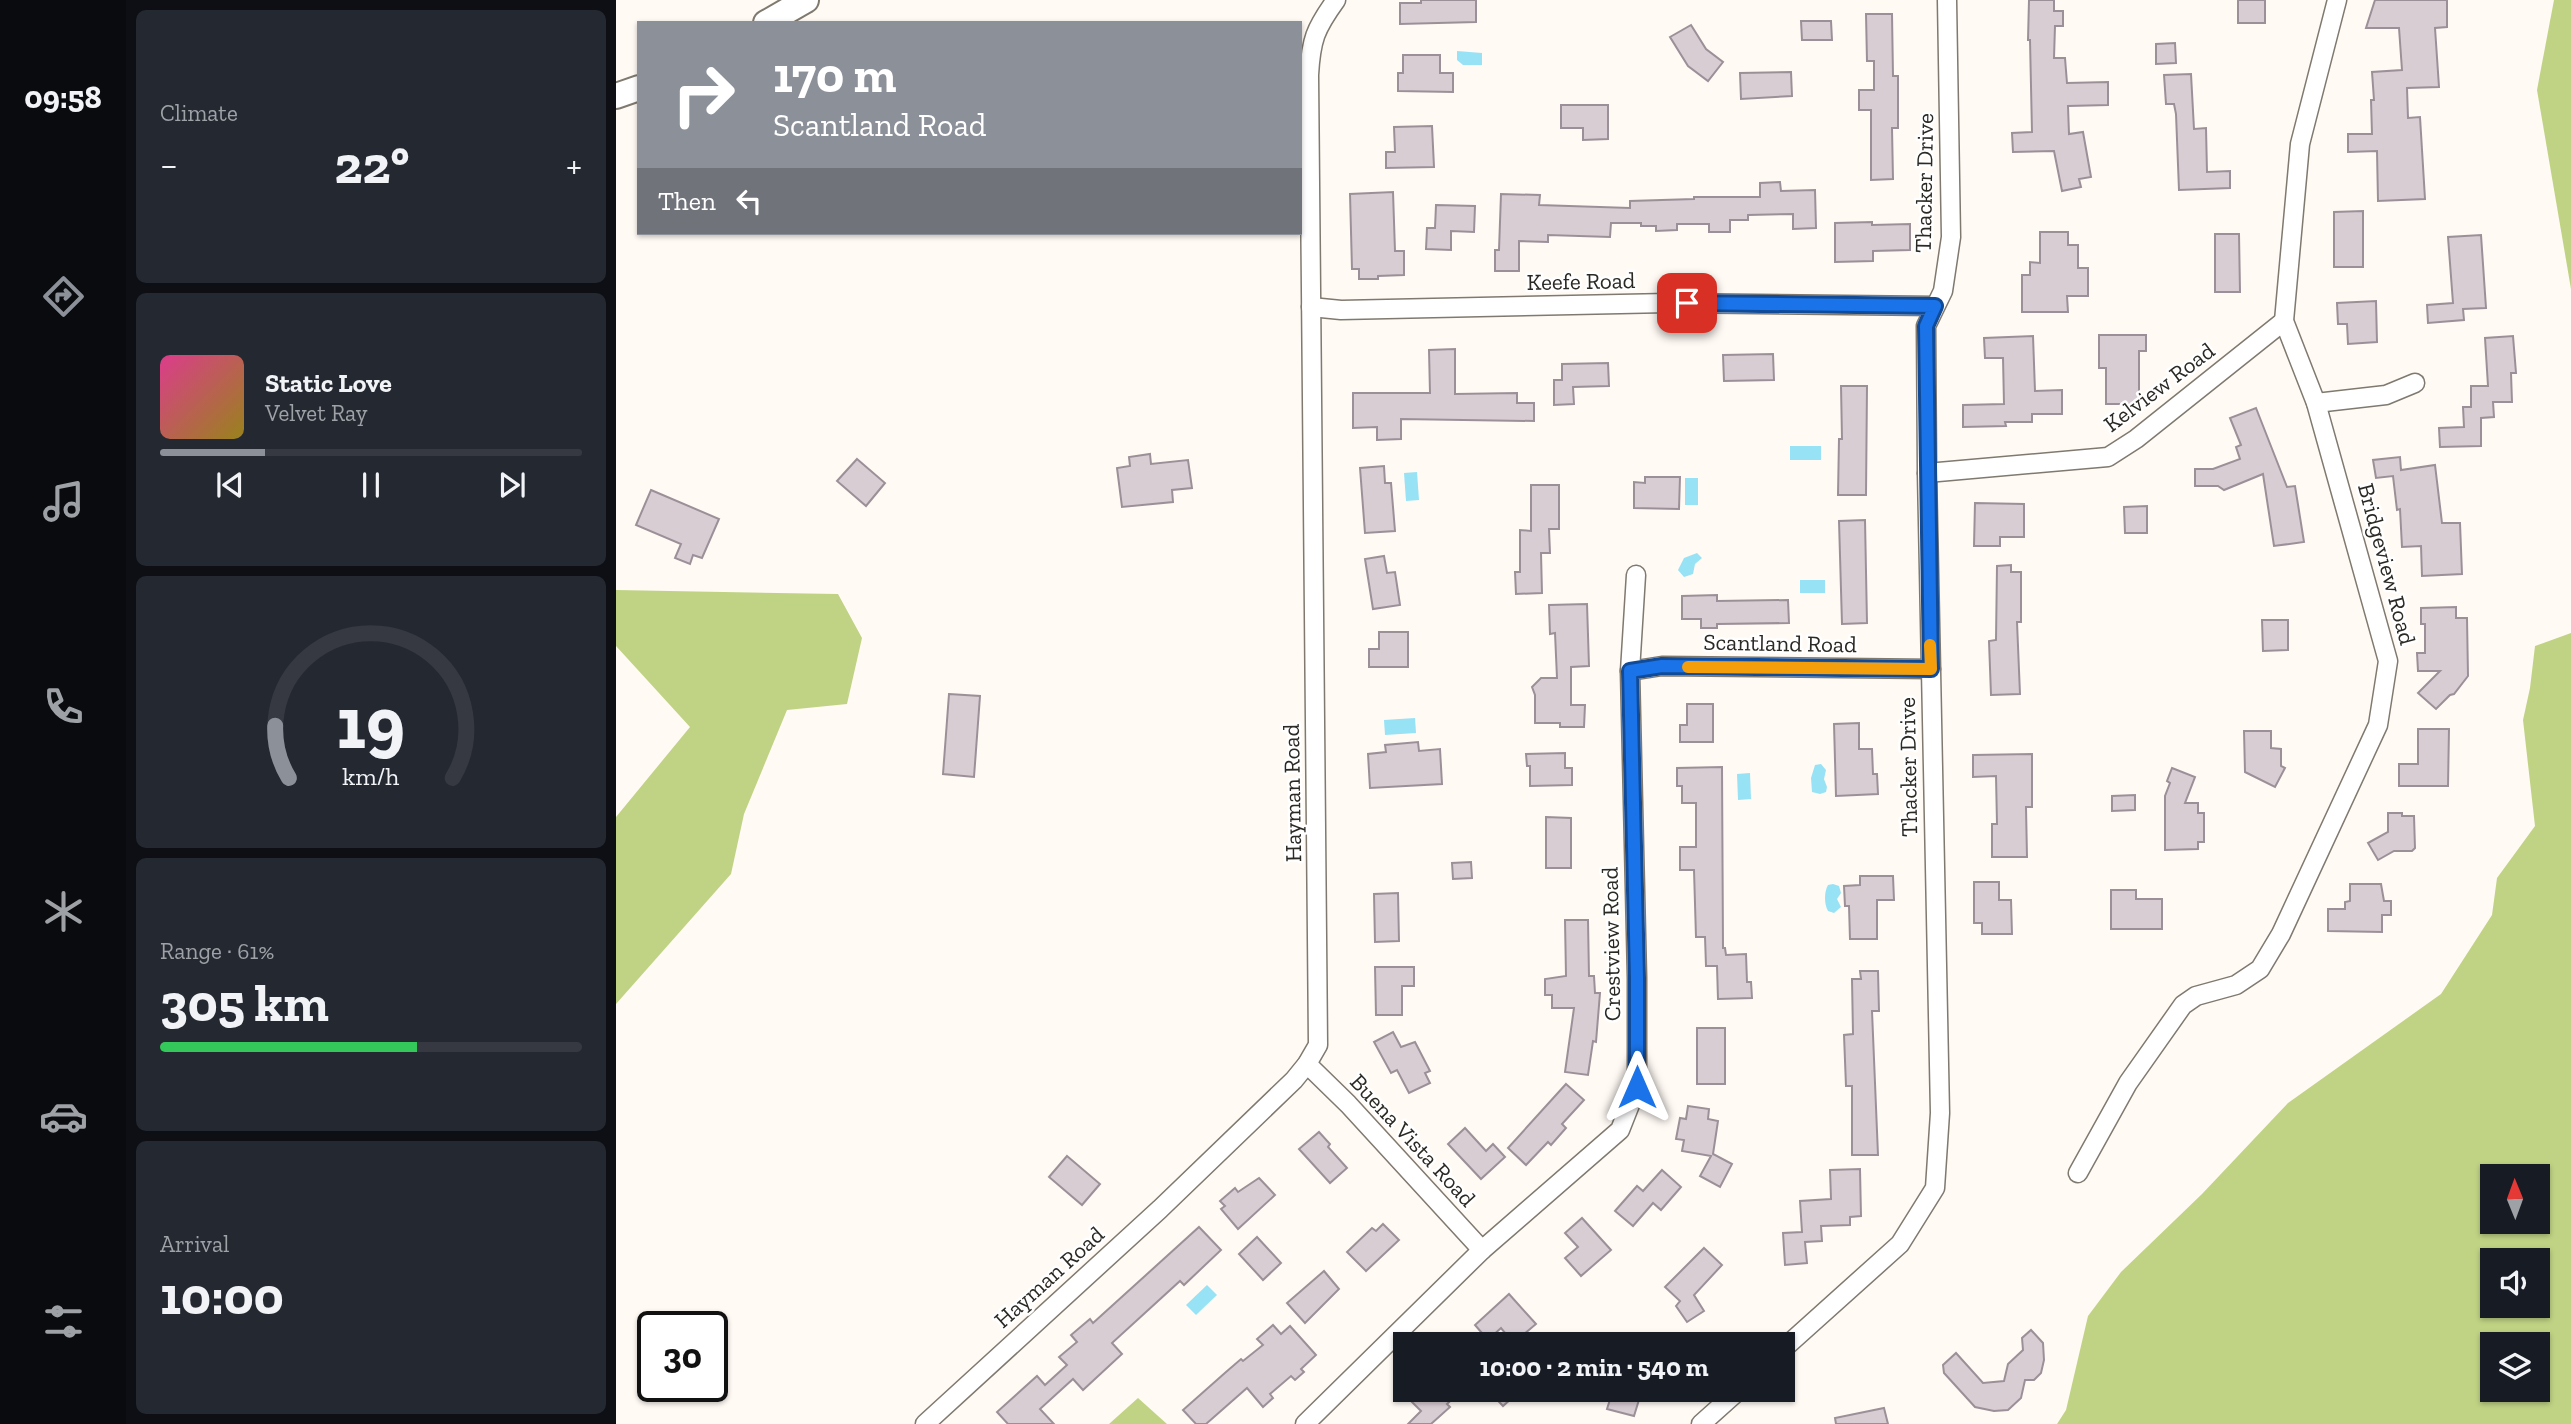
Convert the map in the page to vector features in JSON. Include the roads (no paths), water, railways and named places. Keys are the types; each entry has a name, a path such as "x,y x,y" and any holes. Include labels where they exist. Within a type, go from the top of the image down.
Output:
{"main road":[{"path":"769,21 806,0"},
{"path":"616,96 637,89"}],"street":[{"name":"Hayman Road","path":"925,1424 1160,1209 1294,1080 1318,1045 1311,44 1336,0"},
{"name":"Thacker Drive","path":"1795,1338 1900,1244 1936,1188 1940,1113 1926,326 1943,291 1951,237 1947,0"},
{"name":"Bridgeview Road","path":"2078,1172 2128,1083 2183,1005 2196,996 2236,985 2260,970 2281,934 2378,725 2388,661 2316,403 2284,321 2300,144 2337,0"},
{"name":"Keefe Road","path":"1311,307 1341,310 1668,303 1935,306"},
{"name":"Kelview Road","path":"1927,473 2108,457 2136,439 2284,321"},
{"path":"2316,403 2386,395 2415,383"},
{"name":"Crestview Road","path":"1305,1424 1482,1250 1620,1130 1637,1087 1630,671 1636,575"},
{"name":"Scantland Road","path":"1630,671 1662,666 1931,669"},
{"name":"Buena Vista Road","path":"1307,1064 1348,1104 1482,1250"},
{"path":"1701,1424 1726,1402"}],"water":[{"path":"1457,51 1482,53 1482,65 1463,65 1457,60"},
{"path":"1790,446 1821,446 1821,460 1790,460"},
{"path":"1417,472 1419,500 1406,501 1404,473"},
{"path":"1685,478 1698,478 1698,505 1685,505"},
{"path":"1697,553 1702,558 1695,564 1693,574 1684,577 1678,570 1684,558"},
{"path":"1800,580 1825,580 1825,593 1800,593"},
{"path":"1415,718 1416,733 1385,735 1384,720"},
{"path":"1821,764 1826,770 1824,779 1827,787 1826,792 1820,794 1812,792 1811,778 1815,765"},
{"path":"1750,773 1751,799 1738,800 1737,774"},
{"path":"1828,885 1839,886 1841,893 1837,899 1841,907 1834,913 1828,911 1825,898"},
{"path":"1207,1285 1217,1295 1196,1315 1186,1305"}]}
